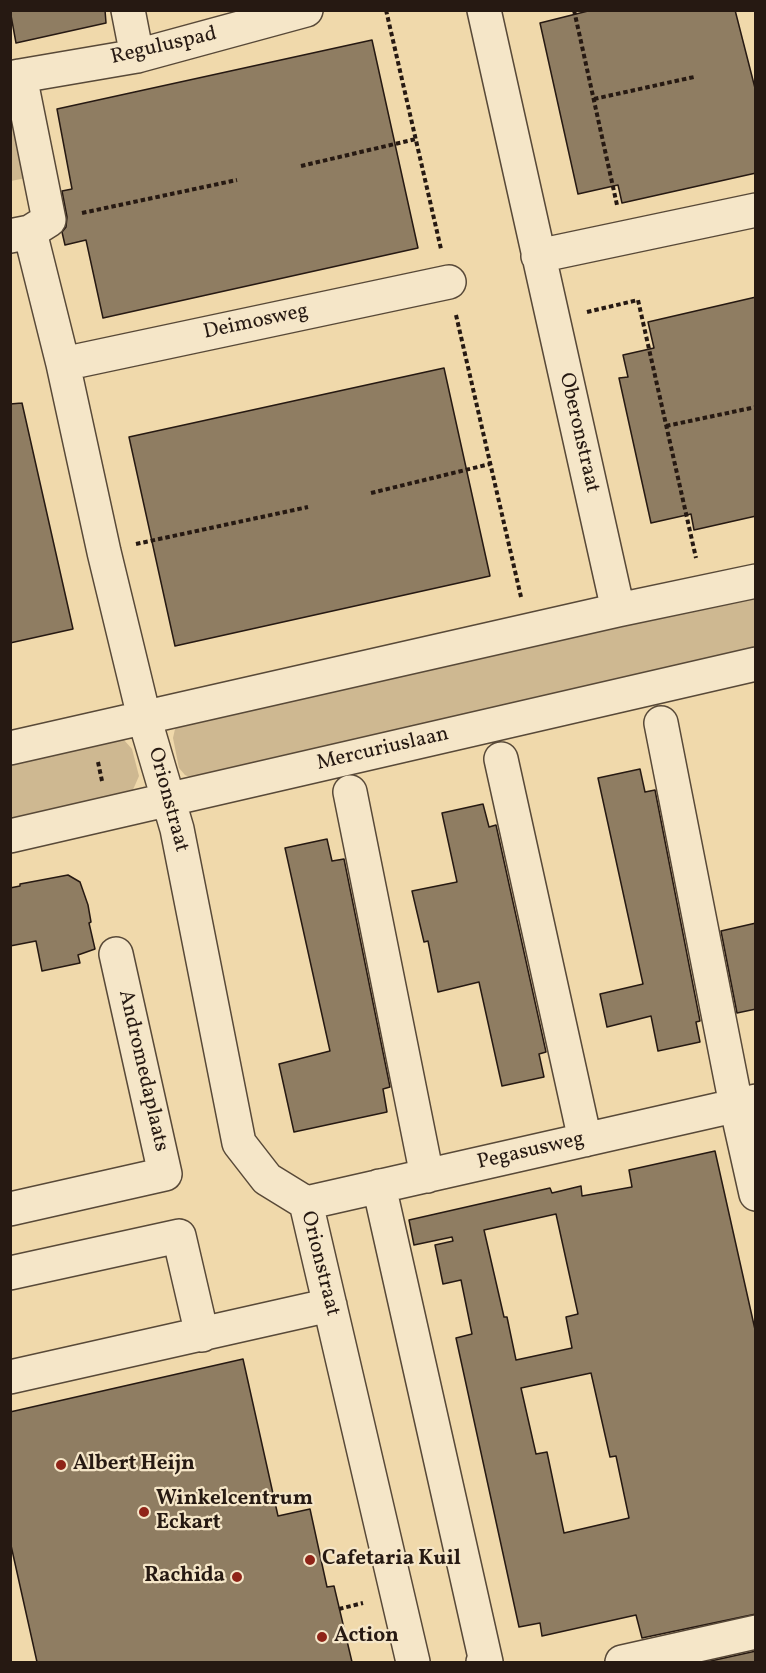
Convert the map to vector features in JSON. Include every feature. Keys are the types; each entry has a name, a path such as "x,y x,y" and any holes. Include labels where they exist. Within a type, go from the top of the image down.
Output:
{"street":[{"path":"128,10 137,56"},
{"name":"Reguluspad","path":"15,77 137,56 306,10"},
{"name":"Oberonstraat","path":"484,10 618,610"},
{"path":"15,77 30,229 144,717"},
{"path":"538,255 756,210"},
{"name":"Deimosweg","path":"63,364 449,282"},
{"path":"10,748 618,610 756,581"},
{"name":"Mercuriuslaan","path":"10,836 756,664"},
{"name":"Orionstraat","path":"144,717 177,829 238,1143 267,1179 306,1203 413,1662"},
{"path":"661,723 746,1103 756,1194"},
{"path":"501,759 585,1140"},
{"name":"Mercuriuslaan","path":"350,792 427,1176"},
{"name":"Andromedaplaats","path":"10,1209 165,1174 116,954"},
{"name":"Pegasusweg","path":"306,1203 746,1103"},
{"path":"379,1186 486,1662 483,1662"},
{"path":"10,1273 179,1236 202,1335"},
{"path":"10,1377 330,1305"},
{"path":"622,1662 756,1632"}],"path":[{"path":"574,10 624,238"},
{"path":"594,99 694,77"},
{"path":"301,166 416,139"},
{"path":"30,229 237,180"},
{"path":"553,320 638,300 697,561"},
{"path":"666,426 756,407"},
{"path":"371,493 490,464"},
{"path":"104,552 308,507"},
{"path":"91,729 109,813"}],"shaded area":[{"path":"10,85 31,177 11,181 10,181"},
{"path":"755,597 755,655 194,779 185,775 179,768 173,738 175,729 184,723"},
{"path":"116,738 124,740 132,749 139,776 132,792 11,821 10,760"}],"building":[{"path":"10,10 105,10 106,23 16,43"},
{"path":"592,10 735,10 756,92 756,173 622,203 618,185 578,194 540,23"},
{"path":"372,40 418,248 103,318 86,240 65,245 62,232 66,227 67,217 62,191 72,189 57,109"},
{"path":"756,297 756,516 694,530 691,514 651,523 619,378 628,377 623,355 654,348 648,322"},
{"path":"444,368 490,576 175,646 129,437"},
{"path":"22,403 73,629 10,643 10,404"},
{"path":"640,769 645,792 655,790 700,1021 696,1022 700,1042 658,1051 651,1016 607,1027 600,994 643,984 598,778"},
{"path":"483,804 489,827 496,825 546,1052 539,1054 544,1077 502,1086 479,982 438,992 428,941 424,942 412,891 457,882 442,813"},
{"path":"327,839 332,861 344,859 390,1087 383,1089 387,1112 294,1132 279,1064 330,1051 285,848"},
{"path":"68,875 80,882 88,905 91,922 89,923 95,949 78,955 80,963 42,971 36,941 10,946 10,888"},
{"path":"756,923 756,1009 737,1013 721,931"},
{"path":"715,1151 756,1334 756,1614 642,1638 636,1615 542,1636 540,1623 519,1627 456,1338 472,1334 461,1280 443,1284 435,1245 453,1241 452,1237 414,1245 409,1220 550,1188 552,1193 581,1186 582,1196 632,1187 629,1170","holes":["556,1214 578,1314 566,1317 572,1348 516,1360 484,1230","591,1373 610,1457 616,1456 629,1518 564,1533 547,1452 536,1454 521,1388"]},
{"name":"Winkelcentrum Eckart","path":"243,1359 278,1516 310,1509 327,1587 334,1586 352,1662 37,1662 10,1541 10,1412"},
{"path":"756,1651 756,1662 706,1662"}],"place":[{"name":"Albert Heijn","path":"61,1465"},
{"name":"Winkelcentrum Eckart","path":"144,1512"},
{"name":"Cafetaria Kuil","path":"310,1560"},
{"name":"Rachida","path":"237,1577"},
{"name":"Action","path":"322,1637"}]}
